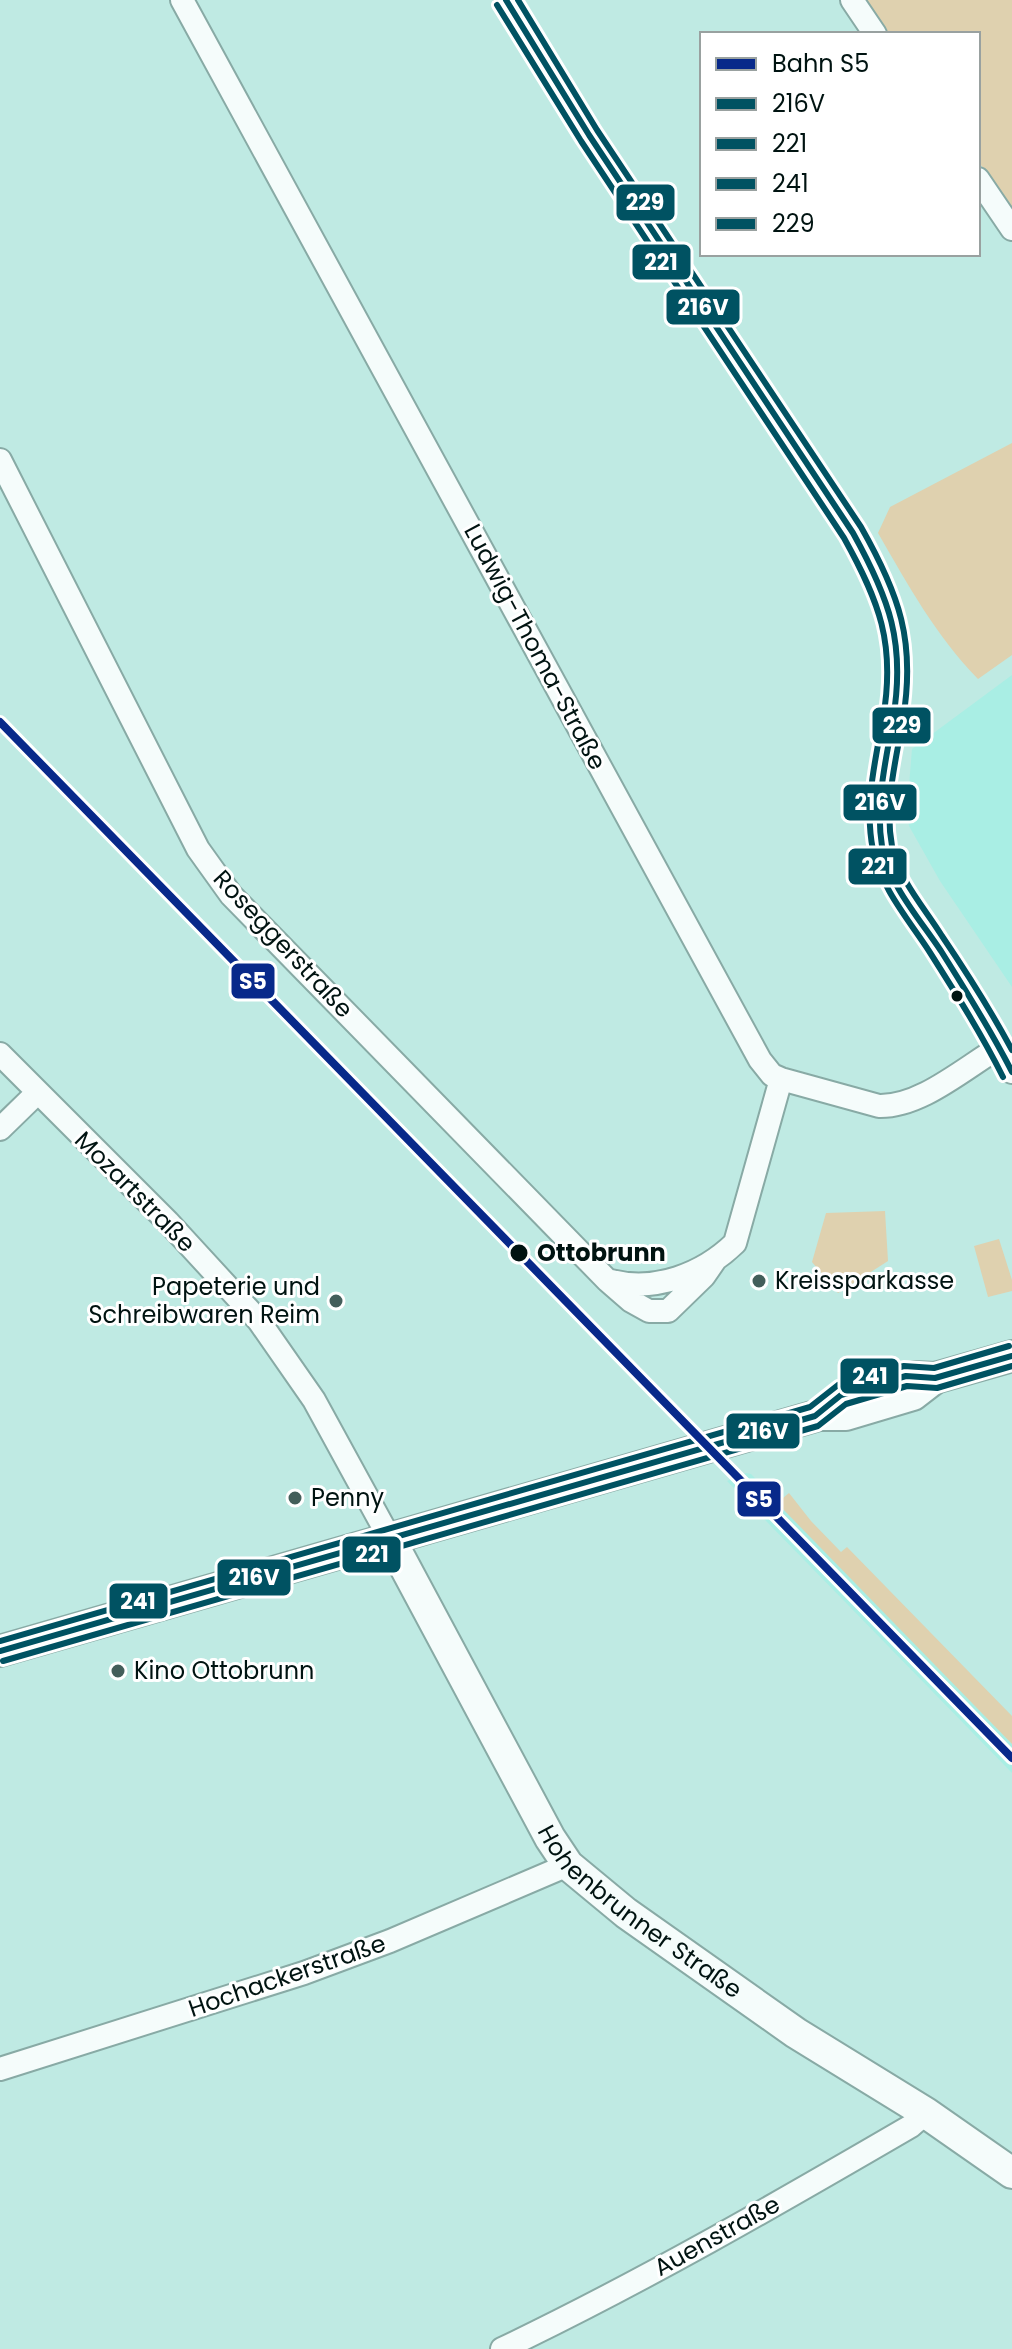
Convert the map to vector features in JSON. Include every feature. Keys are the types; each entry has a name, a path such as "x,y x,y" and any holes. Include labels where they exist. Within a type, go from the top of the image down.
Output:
{"street":[{"name":"Ludwig-Thoma-Straße","path":"182,0 737,1022 760,1060 772,1075 781,1079"},
{"path":"506,0 606,160 853,533 877,576 888,604 898,673 882,774 879,818 882,849 898,885 970,996 1012,1072"},
{"path":"852,0 874,32"},
{"path":"980,182 1012,229"},
{"name":"Roseggerstraße","path":"0,460 198,849 226,888 608,1281 631,1301 649,1311 668,1311 735,1243 781,1079"},
{"path":"781,1079 879,1106 896,1106 913,1101 1000,1047"},
{"name":"Mozartstraße","path":"0,1054 168,1222 259,1321 314,1400 390,1539"},
{"path":"0,1129 37,1093"},
{"path":"0,1651 819,1415 846,1415 913,1395 935,1378 1012,1356"},
{"name":"Hohenbrunner Straße","path":"390,1539 550,1838 568,1865 626,1913 796,2033 926,2113 1012,2173"},
{"name":"Hochackerstraße","path":"0,2069 304,1973 390,1941 568,1865"},
{"name":"Auenstraße","path":"502,2349 756,2216 911,2126 926,2113"}],"shaded area":[{"path":"862,0 1012,0 1012,209 980,164 980,32 886,32"},
{"path":"1012,443 1012,655 978,679 936,628 878,533 890,507"},
{"path":"1012,675 1012,987 940,881 909,826 907,810 912,749"},
{"path":"885,1211 888,1261 838,1293 812,1262 826,1213"},
{"path":"999,1239 1012,1280 1012,1291 988,1297 974,1246"},
{"path":"751,1474 1012,1744 1012,1773 727,1481"},
{"path":"789,1493 841,1552 847,1547 1012,1716 1012,1744 777,1503"}],"rail line":[{"name":"S5","path":"0,722 1012,1758"}],"transit line":[{"name":"216V","path":"506,0 589,135 853,533 876,579 891,622 897,667 881,798 882,846 898,888 960,981 1012,1072"},
{"name":"229","path":"518,0 597,130 861,527 885,574 901,619 907,666 903,719 890,798 890,830 895,858 906,882 970,978 1012,1050"},
{"name":"221","path":"497,5 581,141 844,538 867,582 882,624 887,668 883,718 870,800 873,850 889,890 958,997 1003,1077"},
{"name":"241","path":"0,1641 810,1407 838,1385 904,1366 934,1368 1009,1346"},
{"name":"216V","path":"0,1651 815,1416 841,1395 906,1376 935,1378 1012,1356"},
{"name":"221","path":"3,1661 818,1426 846,1404 907,1386 937,1388 1012,1366"}],"place":[{"name":"Ottobrunn","path":"519,1253"},
{"name":"Kreissparkasse","path":"759,1281"},
{"name":"Papeterie und Schreibwaren Reim","path":"336,1301"},
{"name":"Penny","path":"295,1498"},
{"name":"Kino Ottobrunn","path":"118,1671"}]}
